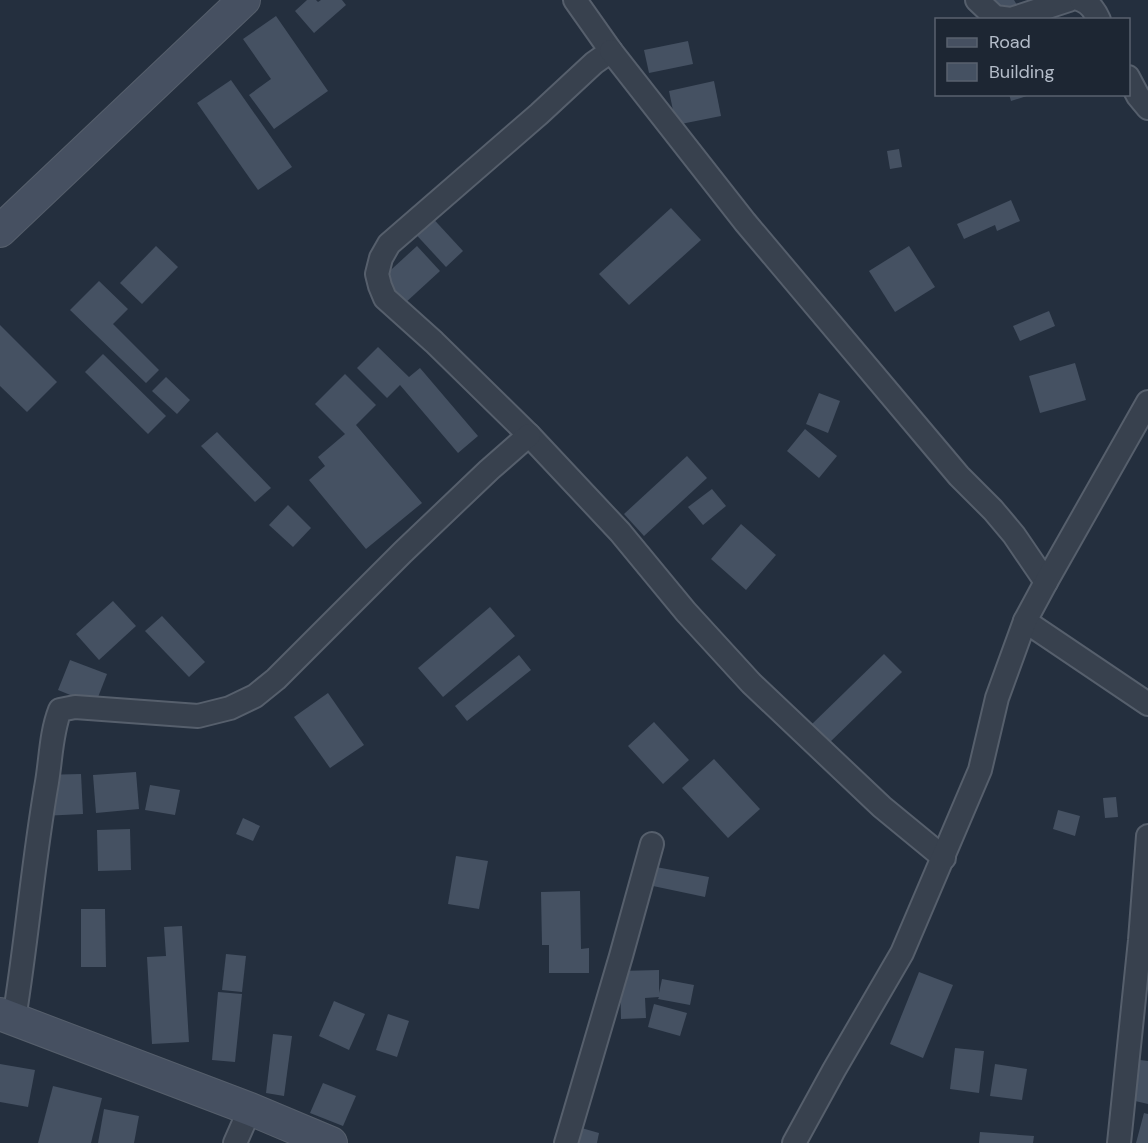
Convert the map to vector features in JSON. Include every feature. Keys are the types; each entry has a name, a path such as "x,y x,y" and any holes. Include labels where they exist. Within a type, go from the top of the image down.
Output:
{"street":[{"path":"0,231 244,0"},
{"path":"575,0 611,51 752,231 958,476 1000,518 1046,582"},
{"path":"977,0 995,17 1003,18"},
{"path":"1014,18 1069,0"},
{"path":"1081,0 1087,2 1098,18"},
{"path":"611,51 594,63 530,122 388,244 377,274 380,286 385,298 530,435 620,532 686,612 751,683 882,807 944,858"},
{"path":"1130,81 1148,108"},
{"path":"794,1143 902,953 980,770 997,698 1025,621 1148,402"},
{"path":"331,1143 250,1109 7,1016 24,954 55,723 60,710 75,707 198,716 230,708 255,696 276,679 480,478 530,435"},
{"path":"1025,621 1148,704"},
{"path":"1119,1143 1144,942 1148,836"},
{"path":"566,1143 652,844"},
{"path":"236,1143 250,1109"}],"building":[{"path":"307,0 318,2 342,0 346,5 314,33 295,11"},
{"path":"982,0 1014,0 1017,5 990,17"},
{"path":"276,16 328,91 274,129 249,95 271,79 243,39"},
{"path":"688,41 693,64 649,73 644,50"},
{"path":"231,80 292,167 258,190 197,103"},
{"path":"714,81 721,116 676,125 669,91"},
{"path":"1010,96 1027,96 1011,101"},
{"path":"899,149 902,167 890,169 887,151"},
{"path":"1011,200 1020,221 997,231 995,225 964,239 957,224"},
{"path":"671,208 701,240 629,305 599,274"},
{"path":"427,212 463,251 446,267 410,228"},
{"path":"156,246 178,267 142,304 120,283"},
{"path":"417,246 440,271 404,304 381,279"},
{"path":"909,246 935,287 895,312 869,271"},
{"path":"99,281 128,309 113,324 159,370 146,383 70,310"},
{"path":"1049,311 1055,326 1020,341 1013,326"},
{"path":"0,325 57,382 27,412 0,386"},
{"path":"378,347 409,377 420,368 478,436 458,453 400,385 387,398 357,368"},
{"path":"103,354 166,416 148,434 85,372"},
{"path":"1075,363 1086,400 1040,413 1029,376"},
{"path":"345,374 376,405 356,425 422,503 366,549 309,480 325,466 318,457 345,434 315,404"},
{"path":"166,377 190,400 177,414 152,391"},
{"path":"819,393 840,401 828,433 806,424"},
{"path":"805,429 837,456 819,478 787,451"},
{"path":"217,432 271,488 255,502 201,446"},
{"path":"687,456 707,478 644,536 624,514"},
{"path":"712,489 726,506 703,525 688,507"},
{"path":"288,505 311,528 293,547 269,525"},
{"path":"741,524 776,555 746,590 711,559"},
{"path":"113,601 136,626 99,660 76,634"},
{"path":"490,607 515,636 443,697 418,668"},
{"path":"162,616 205,662 189,677 145,631"},
{"path":"884,654 902,672 828,744 810,726"},
{"path":"519,655 531,670 467,721 455,706"},
{"path":"70,660 107,674 95,705 58,690"},
{"path":"328,693 364,745 330,768 294,717"},
{"path":"654,722 689,760 663,784 628,746"},
{"path":"714,759 760,809 728,838 682,788"},
{"path":"136,772 139,809 96,813 93,775"},
{"path":"81,774 83,814 42,816 41,775"},
{"path":"150,785 180,790 175,815 145,810"},
{"path":"1116,797 1118,817 1105,818 1103,798"},
{"path":"1058,810 1080,816 1075,836 1053,829"},
{"path":"243,818 260,826 253,841 236,834"},
{"path":"130,829 131,870 98,871 97,830"},
{"path":"456,856 488,861 479,909 448,904"},
{"path":"656,867 709,877 705,897 653,886"},
{"path":"580,891 581,949 589,948 589,973 549,973 549,945 542,945 541,892"},
{"path":"81,909 105,909 106,967 81,967"},
{"path":"182,926 189,1042 152,1044 147,957 166,956 164,927"},
{"path":"226,954 246,956 242,992 222,990"},
{"path":"659,970 659,993 662,979 694,985 690,1005 658,999 659,997 645,998 646,1018 621,1019 620,971"},
{"path":"919,972 953,985 923,1058 890,1044"},
{"path":"218,992 242,994 235,1062 212,1060"},
{"path":"334,1001 365,1014 349,1050 319,1036"},
{"path":"654,1004 687,1013 680,1036 648,1027"},
{"path":"388,1014 409,1021 397,1057 376,1050"},
{"path":"273,1034 292,1036 284,1096 266,1093"},
{"path":"955,1048 984,1051 979,1093 950,1089"},
{"path":"1140,1060 1148,1061 1148,1104 1131,1100"},
{"path":"0,1064 35,1070 28,1107 0,1102"},
{"path":"995,1064 1027,1069 1022,1100 990,1096"},
{"path":"323,1083 356,1096 343,1126 310,1113"},
{"path":"53,1086 102,1098 91,1143 38,1143"},
{"path":"104,1109 139,1116 134,1143 98,1143"},
{"path":"1144,1113 1148,1114 1148,1143 1136,1143"},
{"path":"578,1127 599,1133 597,1143 573,1143"},
{"path":"980,1132 1034,1136 1033,1143 979,1143"}]}
